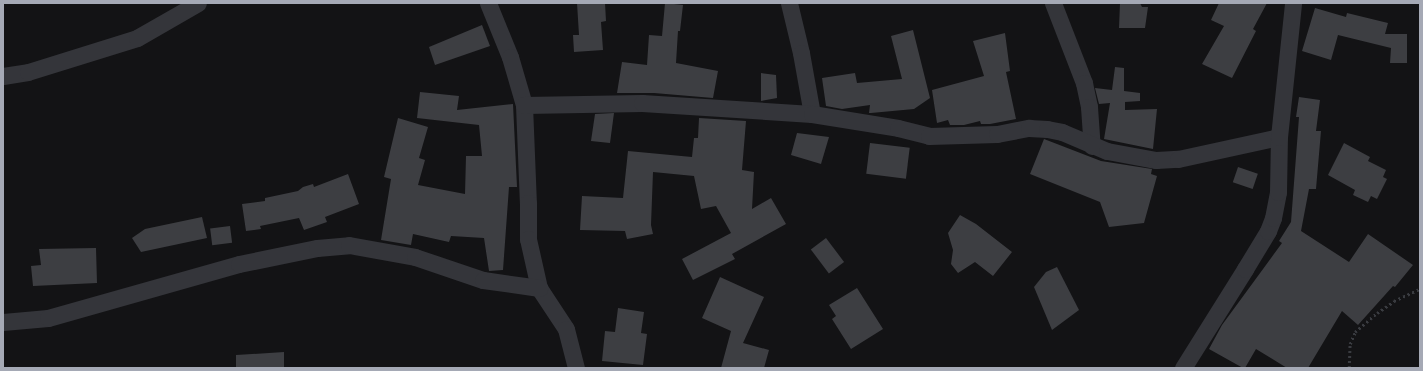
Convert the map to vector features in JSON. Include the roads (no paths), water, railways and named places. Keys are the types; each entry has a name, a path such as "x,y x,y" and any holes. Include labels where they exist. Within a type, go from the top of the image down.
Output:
{"street":[{"path":"3,76 28,72 137,38 198,3"},
{"path":"488,3 510,56 524,106 528,240 539,288 566,329 576,368"},
{"path":"790,3 812,114"},
{"path":"1053,3 1084,84 1089,107 1092,146"},
{"path":"1183,368 1268,231 1276,208 1278,192 1279,137 1293,3"},
{"path":"524,106 642,104 812,114 898,128 929,136 998,134 1029,128 1047,129 1062,132 1092,146 1107,151 1156,160 1178,159 1279,137"},
{"path":"3,322 48,318 239,264 316,248 349,245 415,257 483,280 539,288"}]}
